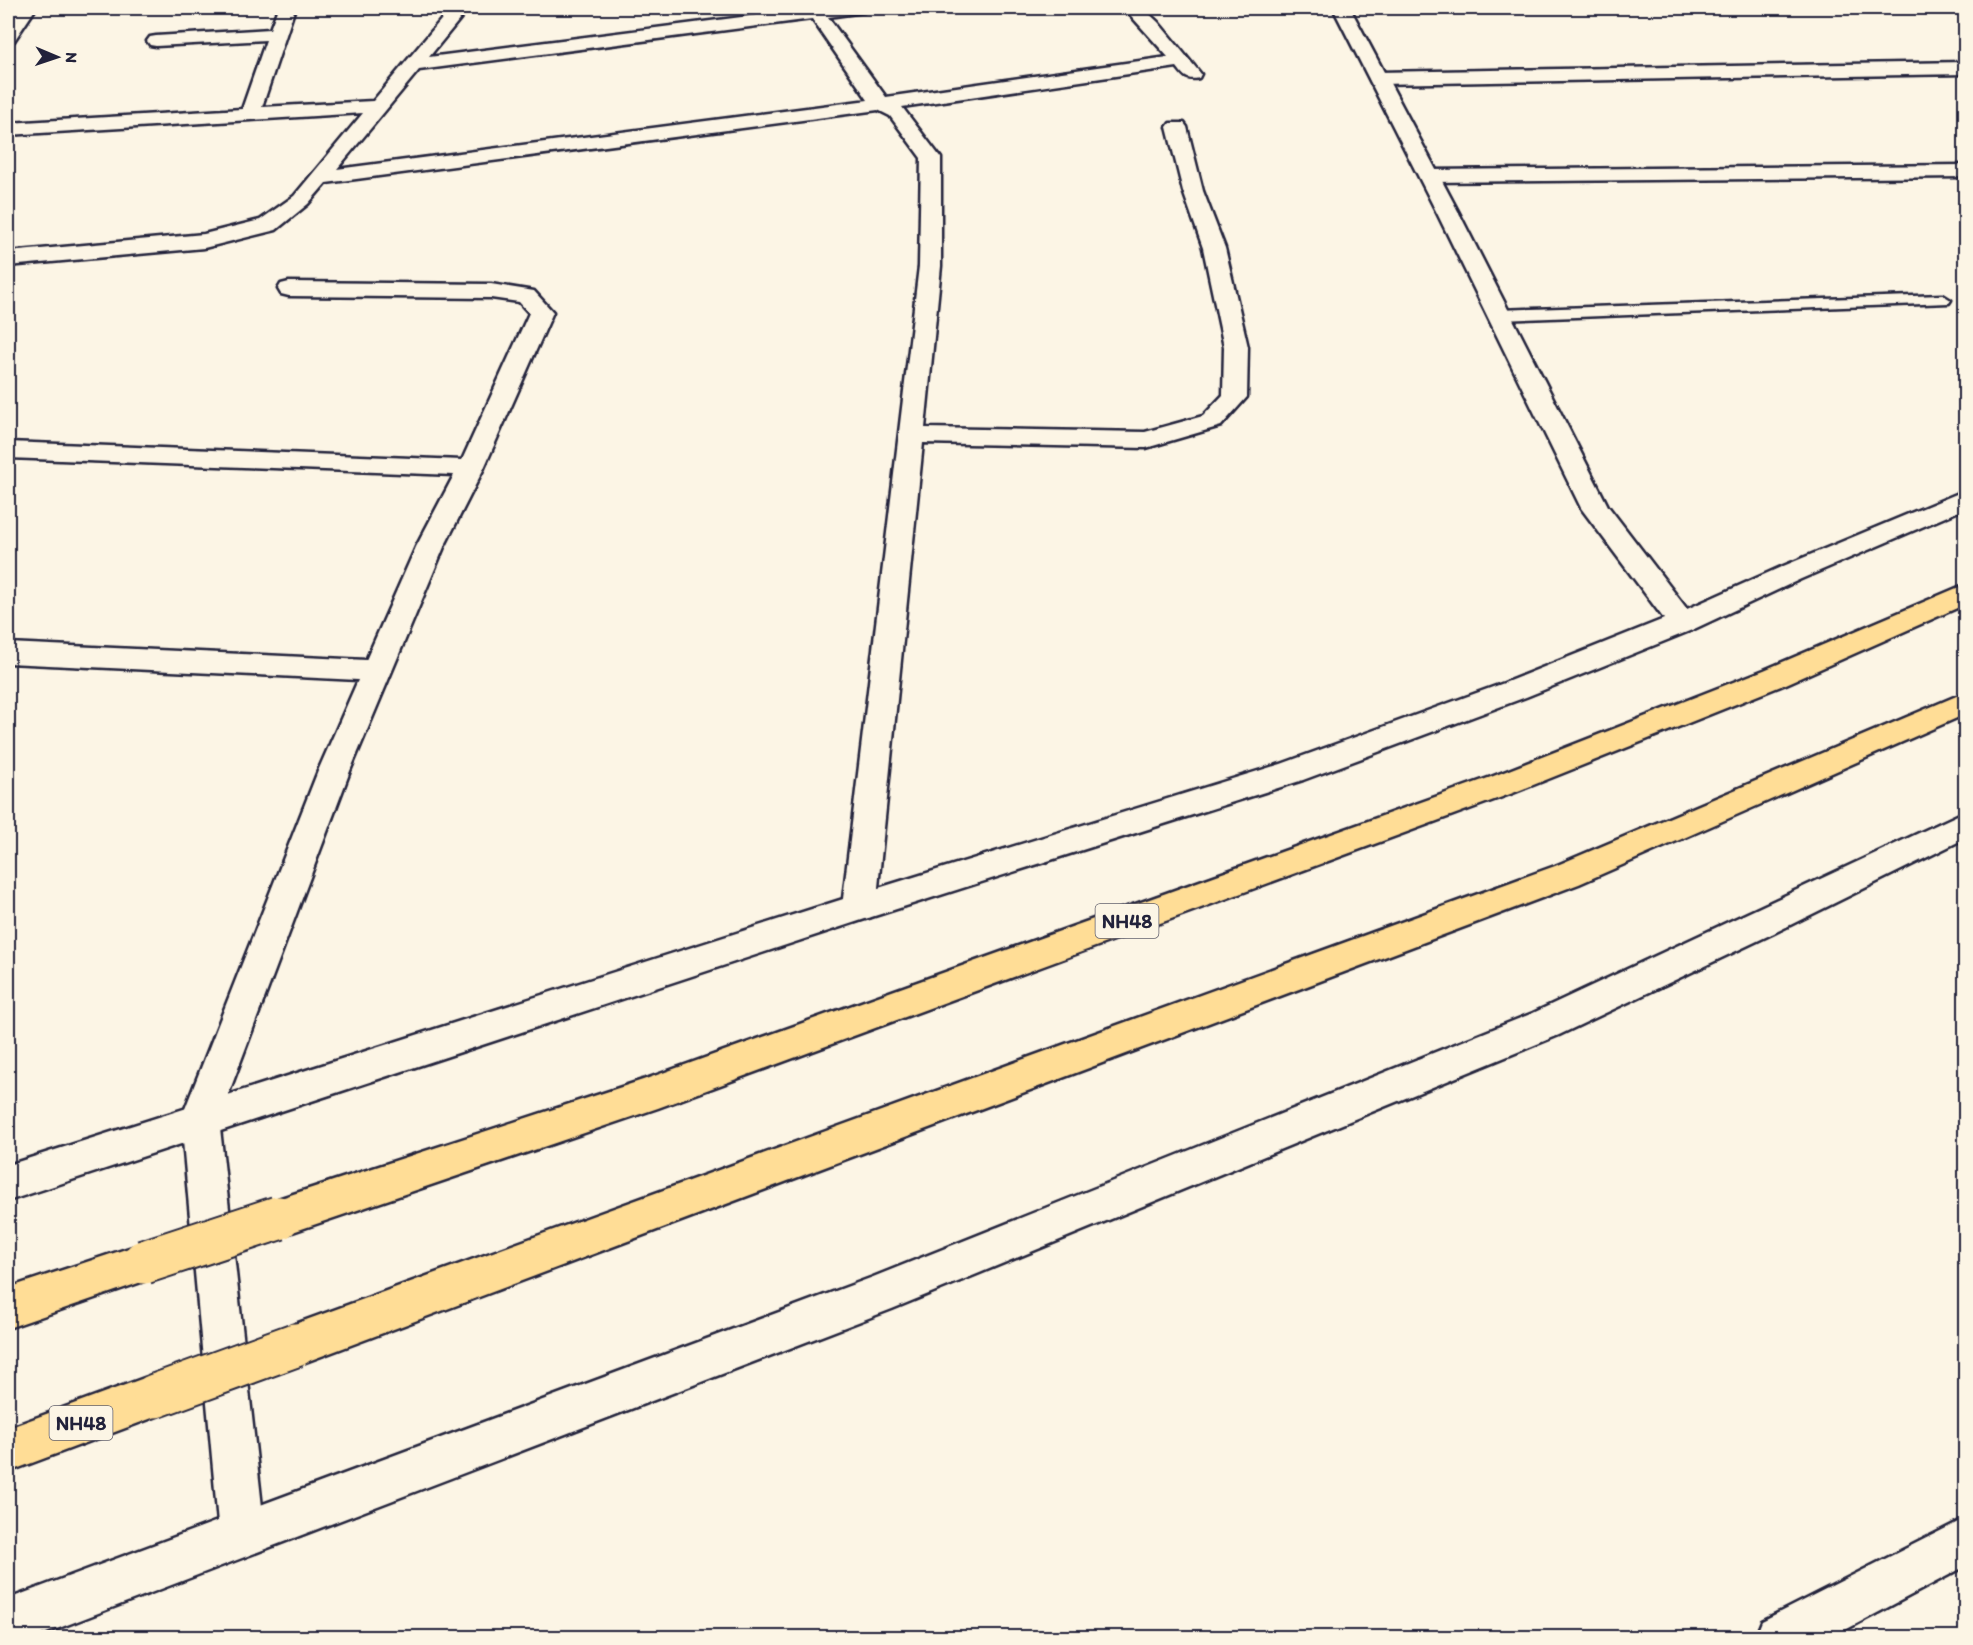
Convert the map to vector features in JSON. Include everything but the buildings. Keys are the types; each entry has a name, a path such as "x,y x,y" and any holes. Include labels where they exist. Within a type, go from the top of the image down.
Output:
{"highway":[{"name":"NH48","path":"8,1308 644,1096 1502,785 1775,677 1965,593"},
{"name":"NH48","path":"8,1450 1567,875 1965,702"}],"street":[{"path":"8,37 27,8"},
{"path":"250,114 286,8"},
{"path":"8,260 204,241 268,225 301,200 460,8"},
{"path":"413,65 815,10 858,8"},
{"path":"319,178 881,104 1187,68 1133,8"},
{"path":"1341,8 1429,176 1595,508 1682,623"},
{"path":"815,10 881,104 897,112 931,158 930,266 859,907"},
{"path":"156,41 277,34"},
{"path":"1378,78 1965,68"},
{"path":"8,129 379,106"},
{"path":"912,435 1146,440 1212,421 1235,397 1236,346 1214,248 1193,191 1177,127"},
{"path":"1429,176 1965,171"},
{"path":"242,1534 200,1119 334,771 430,547 471,468 541,312 526,296 491,291 289,289"},
{"path":"8,450 471,468"},
{"path":"8,1183 859,907 1292,772 1515,690 1682,623 1965,498"},
{"path":"8,652 377,671"},
{"path":"8,1623 878,1295 1546,1024 1963,829"},
{"path":"1779,1638 1965,1541"}],"lane":[{"path":"1499,315 1943,300"}]}
